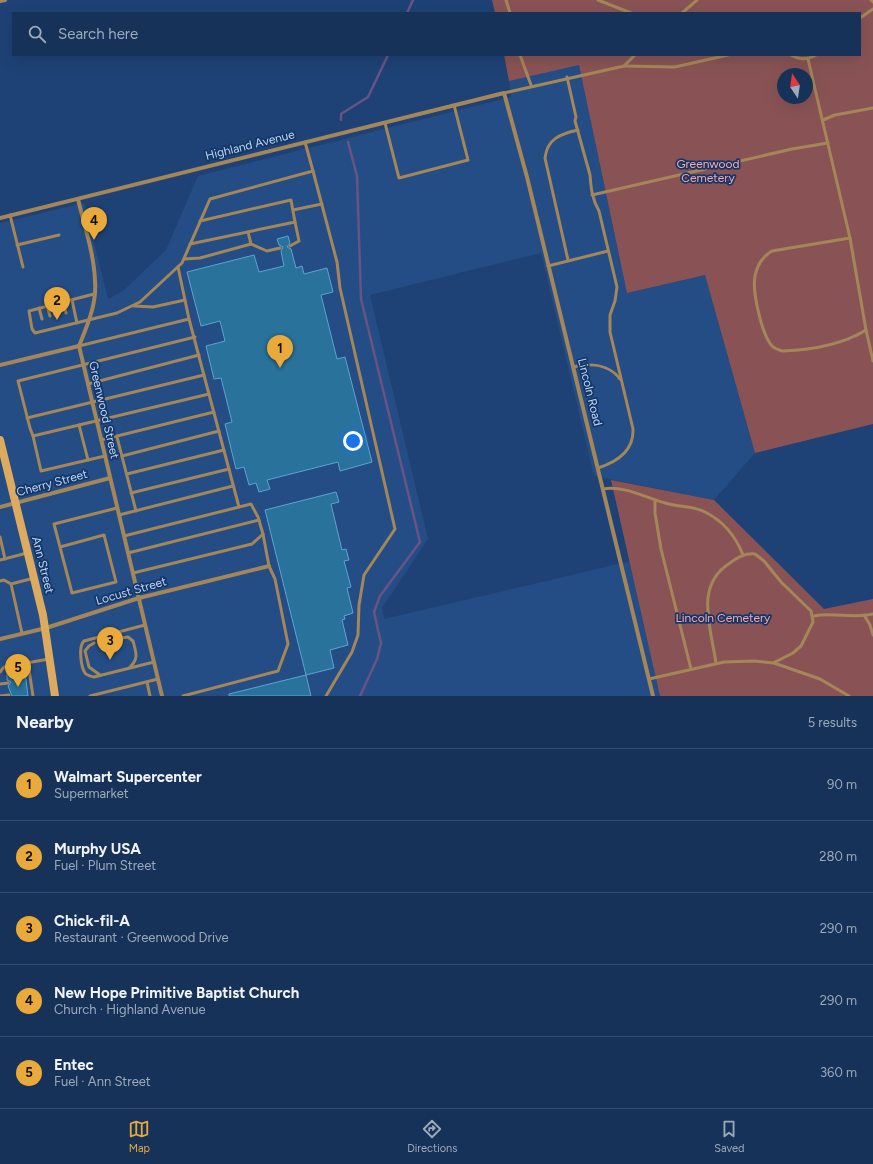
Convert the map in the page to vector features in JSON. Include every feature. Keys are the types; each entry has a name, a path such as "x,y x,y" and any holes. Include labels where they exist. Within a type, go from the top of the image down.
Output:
{"main road":[{"name":"Ann Street","path":"0,440 2,461 15,503 46,628 55,696"}],"street":[{"path":"0,1 5,0"},
{"name":"Highland Avenue","path":"0,218 504,93"},
{"name":"Lincoln Road","path":"504,93 510,110 653,696"},
{"path":"0,364 79,346 90,319 95,281 90,249 78,199"},
{"name":"Greenwood Street","path":"79,346 162,696"},
{"name":"Cherry Street","path":"0,507 110,478"},
{"name":"Locust Street","path":"0,639 46,628 139,598 269,566"}],"lane":[{"path":"506,0 510,12"},
{"path":"598,0 628,12"},
{"path":"683,12 697,0"},
{"path":"861,17 873,9"},
{"path":"520,56 531,85"},
{"path":"624,66 634,56"},
{"path":"504,93 531,85 624,66 675,67 724,56"},
{"path":"794,56 801,59 808,59 814,56"},
{"path":"808,59 850,238 873,361"},
{"path":"568,77 578,130 590,174 589,183 592,195 599,211 617,287 609,325 632,421 633,438 629,447 620,457 598,468"},
{"path":"385,123 399,178 468,160 454,105"},
{"path":"823,120 835,115 873,108"},
{"path":"568,260 545,158 546,151 552,140 578,130"},
{"path":"304,142 337,262 340,288 395,529 364,575 359,605 358,635 352,652 326,696"},
{"path":"592,195 792,149 828,143"},
{"path":"94,294 29,311 32,329 35,333 117,313 140,302 184,260 210,199 313,171"},
{"path":"200,221 291,200 299,241 290,246"},
{"path":"293,210 322,204"},
{"path":"10,215 23,267"},
{"path":"190,244 296,222"},
{"path":"248,232 251,244"},
{"path":"18,245 59,235"},
{"path":"850,238 772,251 762,259 758,267 755,280 756,296 764,328 770,343 782,351 842,341 866,330"},
{"path":"184,260 200,258 251,244 266,251 280,248"},
{"path":"548,266 608,251"},
{"path":"178,267 194,337 239,507"},
{"path":"72,300 77,323"},
{"path":"132,306 153,307 185,300"},
{"path":"63,302 66,313"},
{"path":"53,305 56,315"},
{"path":"47,306 50,316"},
{"path":"39,308 42,319"},
{"path":"79,346 190,319"},
{"path":"68,320 68,325"},
{"path":"58,323 59,327"},
{"path":"52,324 53,329"},
{"path":"44,326 45,330"},
{"path":"105,456 41,471 18,381 194,337"},
{"path":"88,384 199,355"},
{"path":"573,367 584,365 598,366 614,373 622,380"},
{"path":"27,418 204,375"},
{"path":"33,436 209,394"},
{"path":"101,440 214,412"},
{"path":"79,425 88,460"},
{"path":"122,456 219,431"},
{"path":"117,437 136,511"},
{"path":"127,474 224,450"},
{"path":"132,493 229,469"},
{"path":"119,515 233,486"},
{"path":"603,489 612,488 624,490 655,500 705,512 729,531 734,537 743,555"},
{"path":"655,500 655,513 661,549 691,669"},
{"path":"124,536 251,504 259,520 269,566 275,579 288,644 278,671 183,696"},
{"path":"60,547 104,535 116,582 72,593 60,547 54,524 117,508"},
{"path":"128,553 259,520"},
{"path":"133,573 252,544 263,534"},
{"path":"0,537 6,559"},
{"path":"0,560 27,554"},
{"path":"716,664 707,617 707,597 711,586 720,571 743,555 751,554 759,556 773,574 811,611 814,616 812,627 801,646 793,653 773,663"},
{"path":"0,581 4,580 11,584 34,578"},
{"path":"11,584 22,633"},
{"path":"814,616 822,614 873,614"},
{"path":"864,615 873,635"},
{"path":"145,625 87,639 81,644 80,650 85,673 88,676 100,675 154,662"},
{"path":"114,639 128,637 133,641 137,657 135,662 128,668"},
{"path":"94,643 85,651 89,667 100,675"},
{"path":"0,672 4,666 50,659"},
{"path":"649,678 738,661 773,663 820,679 849,696"},
{"path":"28,662 33,696"},
{"path":"26,680 31,679"},
{"path":"90,696 158,679"},
{"path":"147,682 150,696"},
{"path":"0,684 8,683"},
{"path":"27,692 32,692"},
{"path":"201,692 202,696"},
{"path":"0,696 9,695"}],"shaded area":[{"path":"579,64 627,293 705,275 755,453 714,500 594,476 541,253 370,295 428,539 382,608 384,619 631,561 660,696 0,696 0,223 84,203 108,299 123,291 166,250 198,176 511,97 509,81"}],"green space":[{"name":"Greenwood Cemetery","path":"492,0 873,0 873,424 755,453 705,275 627,293 579,65 509,81 504,56 861,56 861,12 495,12"},
{"name":"Lincoln Cemetery","path":"611,480 714,500 824,609 873,599 873,696 660,696"}],"building":[{"path":"288,236 290,243 287,247 291,249 296,268 302,266 304,274 327,268 333,292 321,295 337,359 345,357 372,462 340,471 338,462 267,480 270,489 259,492 256,483 249,485 244,467 236,469 225,424 232,422 221,378 214,379 206,346 225,341 220,321 201,326 187,272 254,255 259,272 284,266 281,251 283,247 279,245 277,239"},
{"path":"336,492 339,502 331,504 342,550 346,549 349,560 344,561 351,587 347,588 353,613 344,616 345,619 342,620 348,645 330,650 334,668 306,675 265,510"},
{"path":"25,672 28,696 12,696 8,686 11,682 7,680 7,674"},
{"path":"306,675 311,696 229,696 229,694"}],"waterway":[{"path":"407,12 413,0"},
{"path":"341,120 341,114 368,97 388,56"},
{"path":"348,142 357,176 361,299 420,542 380,596 374,612 381,643 377,659 360,696"}],"place":[{"name":"New Hope Primitive Baptist Church","path":"94,240"},
{"name":"Murphy USA","path":"57,320"},
{"name":"Walmart Supercenter","path":"280,368"},
{"name":"Chick-fil-A","path":"110,660"},
{"name":"Entec","path":"18,687"}]}
